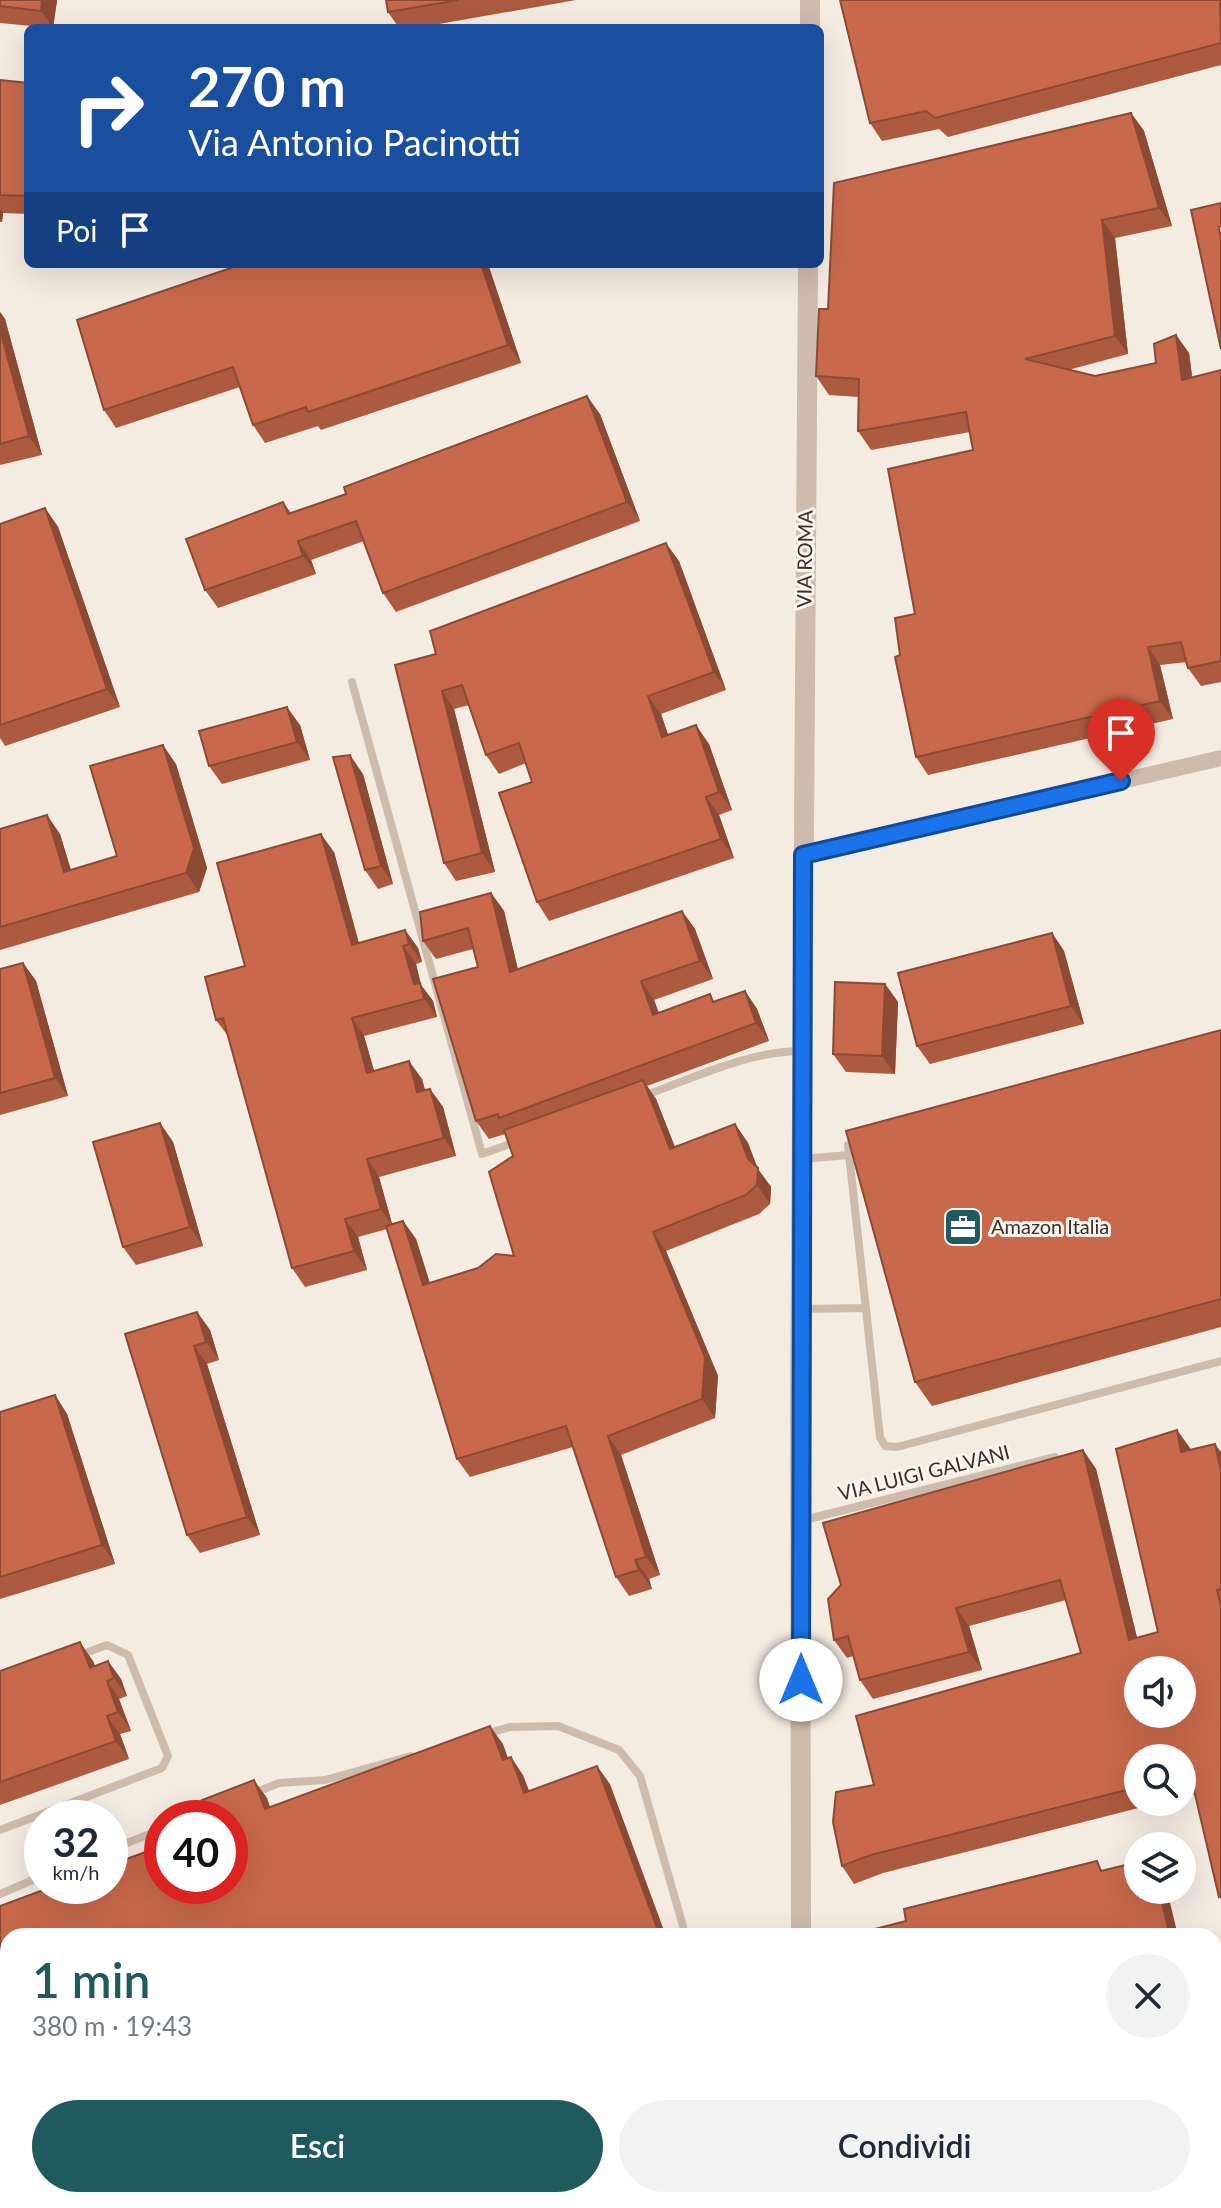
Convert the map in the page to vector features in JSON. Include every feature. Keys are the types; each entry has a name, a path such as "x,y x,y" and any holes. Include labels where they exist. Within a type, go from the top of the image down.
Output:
{"street":[{"path":"810,0 810,24"},
{"name":"VIA ROMA","path":"801,1928 801,1159 808,268"},
{"path":"803,855 1221,758"}],"lane":[{"path":"352,682 482,1154 527,1138"},
{"path":"632,1100 737,1062 780,1051 802,1051"},
{"path":"863,1141 848,1145 880,1437 885,1446 897,1447 1221,1361"},
{"path":"801,1159 849,1155"},
{"path":"801,1309 866,1308"},
{"name":"VIA LUIGI GALVANI","path":"800,1521 1055,1457"},
{"path":"0,1830 162,1768 168,1756 128,1655 107,1645 67,1659"},
{"path":"468,1739 510,1727 558,1726 619,1750 640,1776 683,1926"},
{"path":"241,1798 279,1783 325,1780 425,1751"},
{"path":"0,1894 24,1884"}],"building":[{"path":"0,0 42,0 41,11 0,6"},
{"path":"386,0 459,0 388,12"},
{"path":"840,0 1220,0 1221,43 935,118 926,111 870,123"},
{"path":"0,80 24,83 24,196 0,195"},
{"path":"1131,113 1159,208 1102,220 1115,336 1025,359 1095,376 1156,363 1154,344 1176,335 1182,380 1221,370 1221,661 1188,668 1181,642 1148,647 1160,701 916,757 895,657 900,655 895,618 915,614 888,469 973,450 966,412 858,431 859,379 816,376 819,309 828,309 834,183"},
{"path":"1221,203 1219,227 1221,349 1191,210"},
{"path":"231,268 482,268 508,345 308,412 306,407 253,425 233,367 104,410 77,320"},
{"path":"0,330 29,436 0,444"},
{"path":"587,396 627,502 383,593 356,521 298,541 303,556 205,590 186,539 283,502 288,514 346,494 344,487"},
{"path":"45,508 107,689 0,725 0,524"},
{"path":"666,543 714,672 648,696 662,737 696,725 719,792 706,797 721,839 537,902 499,793 532,782 519,743 486,755 462,685 442,691 482,853 444,863 395,665 436,654 430,631"},
{"path":"287,707 297,742 209,766 199,731"},
{"path":"163,745 194,848 186,873 0,927 0,829 47,815 64,872 117,856 90,766"},
{"path":"350,755 381,866 365,870 333,757"},
{"path":"321,834 352,945 405,930 409,944 403,946 414,984 420,983 424,999 352,1018 367,1073 409,1061 417,1092 430,1089 444,1138 367,1159 381,1209 345,1219 354,1251 292,1268 223,1018 216,1020 205,977 245,966 217,863"},
{"path":"491,893 510,972 682,911 700,961 641,981 653,1015 710,994 713,1002 745,991 756,1023 499,1118 498,1114 476,1121 433,979 478,967 468,928 423,941 420,912"},
{"path":"1052,933 1071,1006 917,1046 898,973"},
{"path":"23,963 55,1078 0,1093 0,969"},
{"path":"835,982 885,984 882,1056 833,1054"},
{"path":"1221,1030 1221,1299 915,1382 846,1131"},
{"path":"643,1080 670,1149 735,1124 748,1159 758,1168 757,1185 746,1195 653,1232 705,1357 702,1399 608,1436 646,1557 635,1560 639,1570 616,1577 566,1426 457,1459 386,1226 403,1221 423,1285 478,1268 496,1254 514,1256 489,1172 513,1156 504,1130"},
{"path":"160,1123 190,1227 123,1247 93,1142"},
{"path":"197,1312 206,1342 194,1346 247,1517 187,1535 125,1334"},
{"path":"55,1395 102,1545 0,1577 0,1412"},
{"path":"1177,1430 1181,1452 1215,1444 1221,1471 1221,1589 1217,1590 1221,1607 1221,1896 1196,1799 1196,1744 1124,1744 1124,1791 871,1855 842,1866 833,1822 836,1792 874,1785 856,1716 1081,1653 1060,1580 956,1608 969,1652 860,1680 848,1636 834,1640 828,1599 841,1585 823,1523 1083,1450 1129,1640 1158,1632 1116,1449"},
{"path":"80,1642 90,1668 108,1661 114,1678 107,1681 118,1712 107,1716 116,1741 0,1782 0,1671"},
{"path":"490,1726 503,1760 511,1757 524,1793 597,1766 657,1928 0,1928 0,1906 24,1897 24,1904 128,1904 128,1858 144,1853 144,1904 248,1904 248,1800 202,1800 254,1780 265,1809"},
{"path":"1097,1861 1101,1871 1124,1865 1124,1904 1162,1904 1168,1928 879,1928 906,1921 904,1909"}],"place":[{"name":"Amazon Italia","path":"963,1227"}],"route":[{"path":"801,1680 803,855 1121,781"}]}
